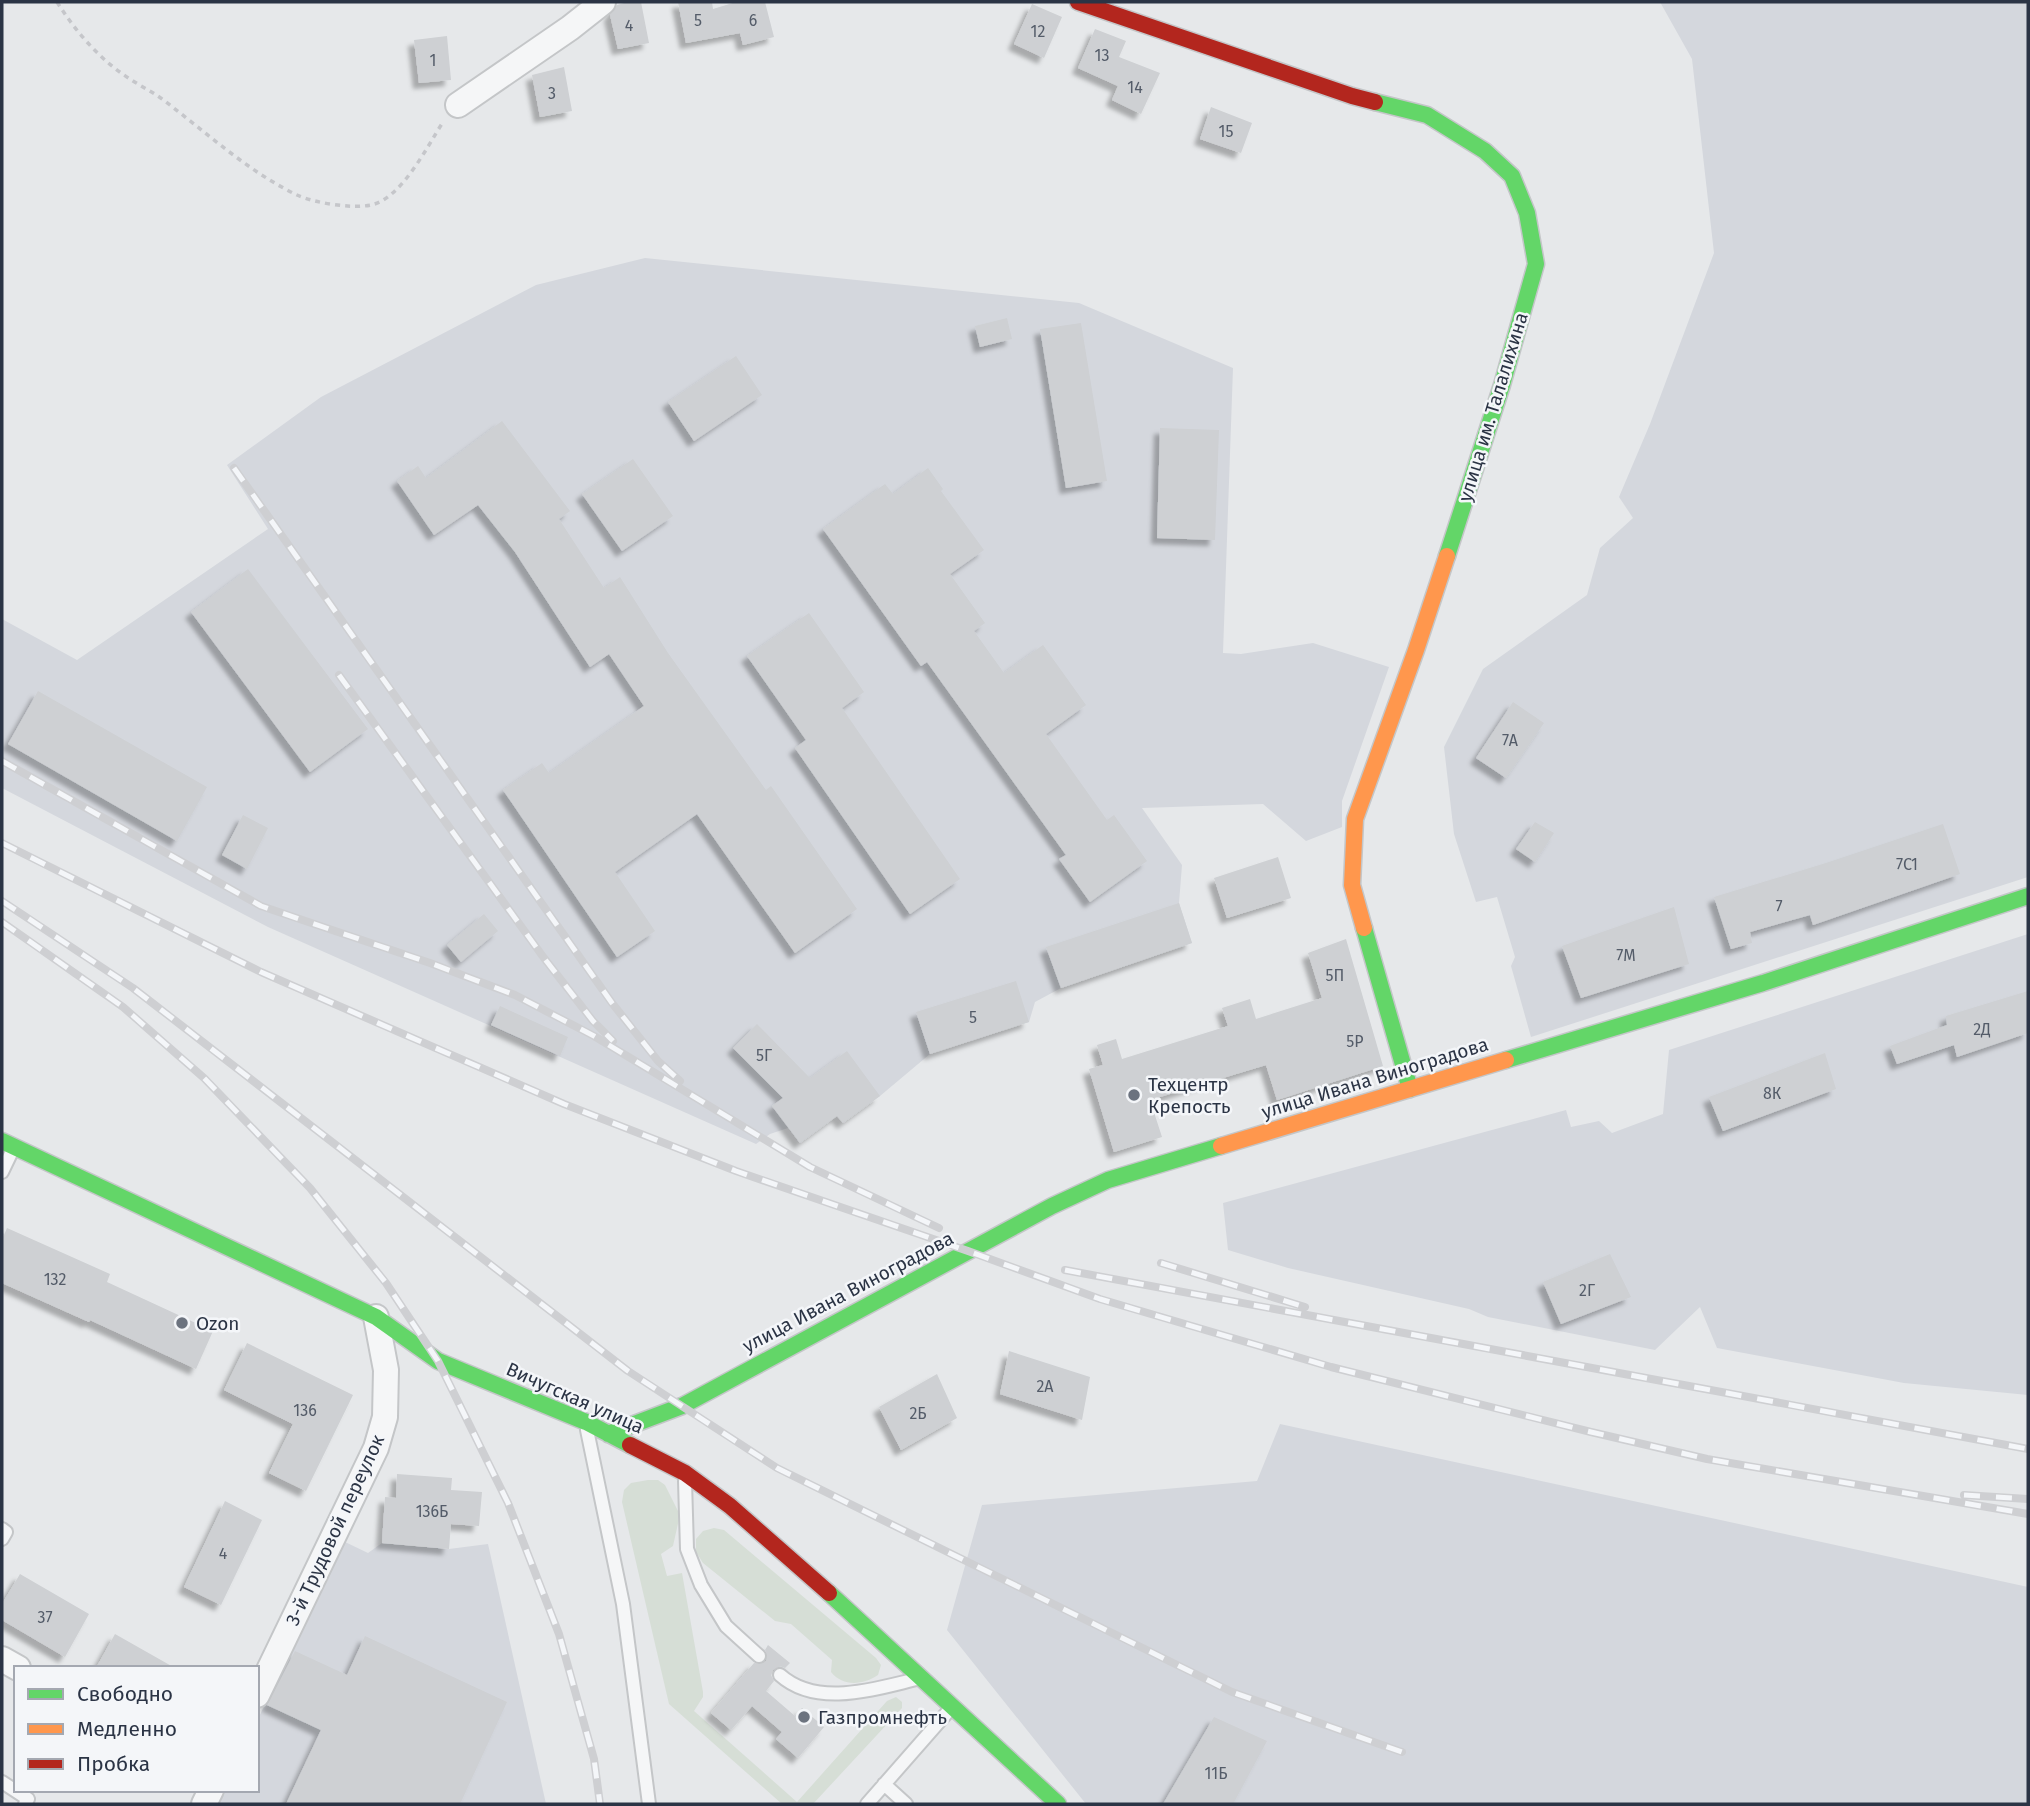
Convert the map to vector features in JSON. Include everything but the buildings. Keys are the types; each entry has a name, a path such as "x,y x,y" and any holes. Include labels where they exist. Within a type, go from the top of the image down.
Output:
{"street":[{"path":"458,105 603,2"},
{"name":"улица им. Талалихина","path":"1078,2 1352,96 1427,115 1485,151 1512,176 1527,213 1536,264 1502,385 1416,650 1355,819 1352,886 1410,1089"},
{"name":"улица Ивана Виноградова","path":"608,1434 682,1406 1052,1206 1108,1180 1763,983 2028,896"},
{"name":"Вичугская улица","path":"8,1144 376,1317 438,1361 586,1422 685,1473 780,1548 1058,1804"},
{"name":"3-й Трудовой переулок","path":"259,1691 376,1448 385,1417 386,1370 376,1317"}],"lane":[{"path":"2,1172 8,1144"},
{"path":"586,1422 623,1604 649,1804"},
{"path":"685,1473 687,1549 701,1585 726,1626 760,1656"},
{"path":"2,1529 6,1532 2,1539"},
{"path":"780,1675 791,1685 814,1692 836,1693 870,1690 921,1678"},
{"path":"867,1804 952,1706"},
{"path":"884,1784 906,1804"},
{"path":"18,1792 28,1798 25,1804"}],"path":[{"path":"58,2 73,27 87,42 129,78 156,93 260,174 300,197 341,205 372,205 395,192 448,114 458,105"}],"shaded area":[{"path":"1660,2 2028,2 2028,877 1531,1037 1511,966 1515,957 1497,897 1476,902 1454,834 1444,747 1483,669 1587,595 1600,548 1633,518 1619,497 1650,424 1714,253 1692,59"},
{"path":"645,258 1079,303 1233,368 1223,653 1241,654 1313,643 1389,667 1342,801 1342,827 1306,841 1263,804 1142,808 1182,865 1179,903 1192,943 1061,988 1035,1002 1029,1022 930,1054 843,1123 837,1116 800,1143 788,1128 770,1134 756,1144 268,927 2,788 2,619 77,660 268,529 227,465 321,397 536,285"},
{"path":"2028,934 2028,1395 1904,1383 1717,1348 1700,1307 1655,1350 1488,1317 1469,1309 1288,1268 1228,1250 1223,1203 1566,1110 1571,1127 1599,1121 1612,1133 1663,1114 1669,1050"},
{"path":"1280,1424 2028,1587 2028,1804 1086,1804 947,1630 982,1505 1257,1481"},
{"path":"658,1480 665,1485 678,1511 679,1519 673,1546 661,1554 667,1576 682,1573 703,1692 703,1697 694,1711 797,1802 887,1701 896,1697 902,1702 902,1708 813,1804 782,1804 669,1704 622,1502 624,1490 631,1483"},
{"path":"714,1528 724,1530 876,1658 881,1665 878,1675 853,1683 836,1677 831,1672 832,1660 791,1624 775,1621 703,1563 696,1552 696,1539 703,1531"},
{"path":"343,1541 368,1553 382,1543 449,1549 488,1544 546,1804 217,1804 223,1792 259,1792 259,1717"}],"railway":[{"path":"234,468 612,1003 658,1061 680,1081"},
{"path":"339,675 544,958 593,1021 613,1041"},
{"path":"2,761 261,906 515,995 594,1036 810,1167 939,1228"},
{"path":"2,843 261,972 564,1104 736,1171 1100,1299 1331,1367 1707,1459 2028,1514"},
{"path":"2,901 133,988 628,1371 777,1468 1232,1692 1402,1752"},
{"path":"2,922 123,1007 204,1078 310,1188 386,1283 438,1361 508,1503 559,1634 594,1759 600,1804"},
{"path":"1161,1263 1305,1307"},
{"path":"1065,1270 2028,1449"},
{"path":"1964,1495 2028,1499"}],"traffic: fast":[{"path":"1375,102 1427,115 1485,151 1512,176 1527,213 1536,264 1502,385 1447,556"},
{"path":"1506,1060 1763,983 2028,896"},
{"path":"1364,928 1410,1089"},
{"path":"2,1141 376,1317 438,1361 586,1422 630,1445"},
{"path":"608,1434 682,1406 1052,1206 1108,1180 1221,1146"},
{"path":"829,1593 1058,1804"}],"traffic: slow":[{"path":"1364,928 1352,885 1355,819 1447,556"},
{"path":"1221,1146 1506,1060"}],"traffic: jam":[{"path":"1078,2 1375,102"},
{"path":"630,1445 685,1473 730,1506 829,1593"}],"place":[{"name":"Техцентр Крепость","path":"1134,1095"},
{"name":"Ozon","path":"182,1323"},
{"name":"Газпромнефть","path":"804,1717"}]}
